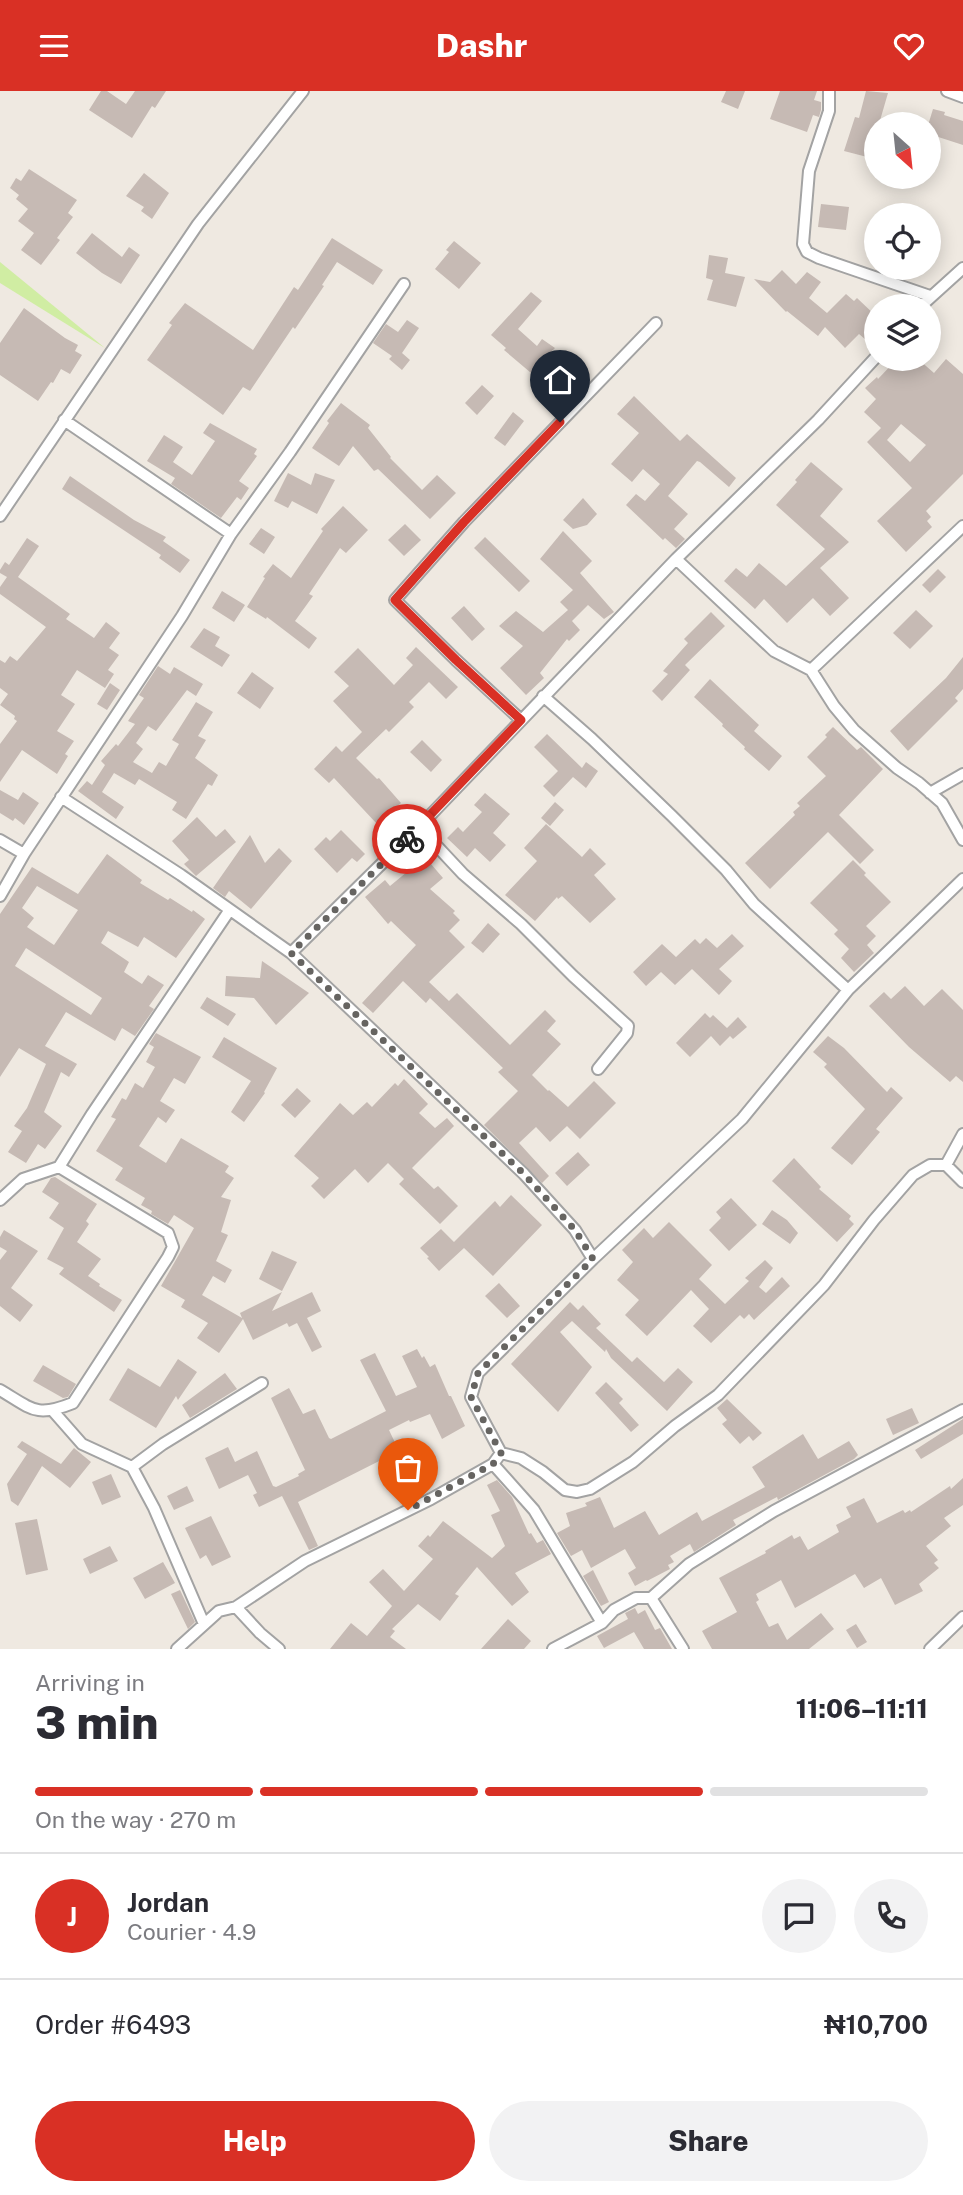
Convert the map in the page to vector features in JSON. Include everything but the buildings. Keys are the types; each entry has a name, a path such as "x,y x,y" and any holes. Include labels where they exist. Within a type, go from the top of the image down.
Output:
{"street":[{"path":"0,516 198,224 303,91"},
{"path":"829,91 829,111 809,171 803,244 807,252 819,258 924,294"},
{"path":"947,91 963,97"},
{"path":"932,294 963,268"},
{"path":"0,895 61,797 182,616 231,534 404,283"},
{"path":"521,720 395,600 464,522 656,323"},
{"path":"291,953 419,827 676,559 818,420 864,370"},
{"path":"64,420 231,534"},
{"path":"811,670 963,526"},
{"path":"676,559 774,651 811,670 834,706 854,730 942,803 963,840"},
{"path":"543,696 673,816 776,926 848,990"},
{"path":"930,793 963,774"},
{"path":"61,797 181,875 291,953 524,1174 575,1230 593,1259"},
{"path":"419,827 463,874 521,924 628,1026 627,1033 598,1069"},
{"path":"0,840 24,854"},
{"path":"963,879 848,990 743,1119 593,1259 478,1373 471,1397 501,1453 521,1458 565,1490 577,1492 590,1489 633,1462 675,1426 718,1395 824,1285 913,1175 930,1165 946,1165 963,1182"},
{"path":"0,1200 23,1179 59,1167 229,911"},
{"path":"946,1165 963,1134"},
{"path":"0,1390 37,1412 53,1411 73,1403 173,1247 168,1233 59,1167"},
{"path":"132,1467 163,1444 262,1383"},
{"path":"553,1649 601,1623 614,1610 636,1598 651,1598 689,1564 757,1521 963,1410"},
{"path":"53,1411 82,1444 132,1467 154,1508 204,1624"},
{"path":"177,1649 219,1611 236,1607 305,1561 431,1499 493,1464 501,1453"},
{"path":"493,1464 534,1510 601,1623"},
{"path":"651,1598 683,1649"},
{"path":"236,1607 279,1649"},
{"path":"930,1649 963,1618"}],"green space":[{"path":"0,262 105,348 0,283"}],"way so far":[{"path":"407,839 291,953 524,1174 575,1230 593,1259 478,1373 471,1397 501,1453 493,1464 408,1510"}],"route":[{"path":"407,839 521,720 395,600 464,522 560,422"}]}
